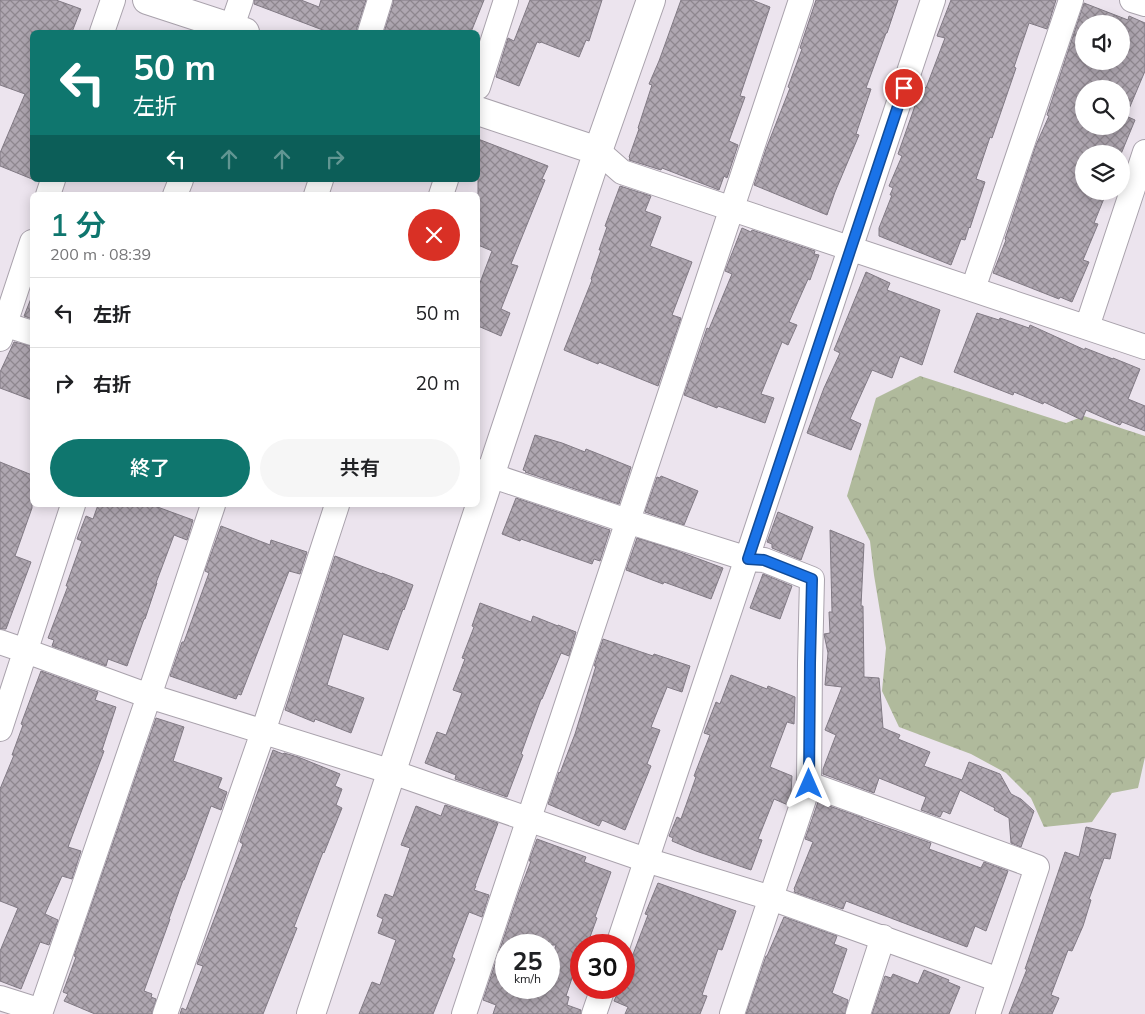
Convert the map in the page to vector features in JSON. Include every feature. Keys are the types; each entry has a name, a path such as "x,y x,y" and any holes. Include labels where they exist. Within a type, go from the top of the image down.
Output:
{"street":[{"path":"103,30 113,0"},
{"path":"147,0 233,30"},
{"path":"236,30 241,0"},
{"path":"371,30 380,0"},
{"path":"480,81 506,0"},
{"path":"480,486 651,0"},
{"path":"464,1014 802,0"},
{"path":"622,934 933,0"},
{"path":"973,289 1072,0"},
{"path":"1132,0 1145,4"},
{"path":"480,112 598,151 622,172 1145,347"},
{"path":"1087,327 1145,152"},
{"path":"30,248 2,329 30,333"},
{"path":"484,473 748,559 764,560 812,579 809,784 732,1014"},
{"path":"0,729 72,507"},
{"path":"0,998 45,1012 211,507"},
{"path":"165,1014 263,732 336,507"},
{"path":"311,1014 392,772 474,507"},
{"path":"0,642 149,696 392,772 646,860 770,898 999,980"},
{"path":"809,784 1037,867 988,1014"},
{"path":"858,1014 883,938"},
{"path":"594,1014 599,999"}],"green space":[{"path":"920,376 1066,423 1084,416 1145,436 1145,757 1138,788 1112,793 1092,822 1044,827 1031,798 1006,773 971,754 899,727 882,691 886,648 870,541 847,496 876,398"}],"building":[{"path":"0,0 56,0 81,9 73,30 30,30 30,178 0,166 0,153 25,94 0,85"},
{"path":"254,0 301,0 319,7 321,0 366,0 357,30 323,30 254,4"},
{"path":"393,0 484,0 472,30 385,30"},
{"path":"530,0 602,0 589,41 586,40 579,57 537,42 519,86 496,77 508,38 514,41"},
{"path":"681,0 752,0 770,7 740,96 745,97 729,141 738,145 727,178 724,176 719,190 662,168 661,170 629,160 652,85 649,84"},
{"path":"816,0 898,0 866,88 871,89 856,134 859,135 827,215 754,185 790,88 788,87 802,49 800,48"},
{"path":"951,0 1056,0 1047,29 1029,23 1014,67 1016,68 976,179 985,182 970,228 965,240 961,239 951,265 879,236 879,228 892,195 890,195 893,188 889,186 902,156 898,154 922,86 926,88 945,38 937,36"},
{"path":"1084,3 1115,15 1080,15"},
{"path":"1130,16 1145,23 1145,71 1130,107 1130,80 1075,80 1075,135 1129,135 1125,145 1075,145 1075,200 1103,200 1094,223 1098,224 1083,260 1089,262 1072,302 1060,297 1059,299 993,273 1006,240 1036,145 1049,116 1047,115 1075,30 1075,70 1130,70"},
{"path":"1130,118 1135,120 1130,132"},
{"path":"480,140 548,166 542,179 545,180 511,264 518,266 501,309 510,313 501,336 480,327 480,283 492,251 480,246 480,192 478,192 478,182 480,182"},
{"path":"620,186 651,196 645,211 661,217 650,246 692,262 672,315 681,318 658,386 564,350 592,280 607,227 605,226"},
{"path":"742,228 815,251 814,254 819,255 810,280 808,279 789,322 797,325 788,345 782,342 761,394 774,398 765,423 718,406 717,408 684,395 707,328 709,329 732,274 725,271"},
{"path":"866,272 890,283 887,290 940,310 922,365 900,356 892,378 872,370 850,419 861,424 851,450 807,433 840,353 834,350"},
{"path":"30,301 30,318 24,316"},
{"path":"977,313 999,320 1000,318 1029,328 1030,325 1085,350 1085,348 1140,369 1128,399 1145,406 1145,431 1122,422 1120,425 1086,410 1082,420 1044,402 1043,404 1014,392 1013,395 954,372"},
{"path":"14,342 30,346 30,399 0,388 0,372"},
{"path":"535,435 585,452 586,449 631,467 619,504 525,472 523,470"},
{"path":"0,462 30,474 30,507 32,508 15,556 31,562 6,629 0,629"},
{"path":"661,476 698,491 684,525 645,512 657,477 660,478"},
{"path":"516,498 610,530 600,561 594,559 592,564 502,534"},
{"path":"97,507 157,507 193,520 187,540 174,535 127,666 108,659 106,666 52,646 54,640 48,638 68,586 66,586 82,541 77,539 86,516 93,519"},
{"path":"778,512 813,527 801,560 772,548 772,544 767,542"},
{"path":"221,526 270,545 271,540 307,552 300,574 289,571 241,695 238,694 236,699 170,676 209,573 205,571"},
{"path":"830,530 864,544 861,606 863,606 864,677 879,678 883,728 900,735 898,739 930,752 924,766 962,780 969,762 1000,774 1011,794 1021,799 1034,811 1021,847 1011,843 1009,818 994,810 995,808 960,790 950,814 943,811 940,817 921,810 926,797 879,778 874,793 823,774 823,769 836,735 825,730 842,687 825,685 828,653 824,634 830,633 829,612 832,612"},
{"path":"637,538 723,568 711,599 626,570"},
{"path":"335,556 413,585 388,650 343,634 327,685 364,698 351,733 315,719 314,722 285,710"},
{"path":"763,574 792,586 780,619 750,608"},
{"path":"480,603 531,622 533,616 576,632 569,656 561,653 541,699 507,797 455,779 456,775 425,763 437,732 446,735 462,693 453,690 465,659 462,658 474,627 472,626"},
{"path":"603,639 690,666 682,692 667,687 651,727 660,730 647,764 651,766 625,830 602,820 599,826 548,804 575,734"},
{"path":"41,671 98,692 95,700 116,707 102,750 104,751 68,847 81,851 72,879 62,876 45,914 58,920 49,945 40,942 21,989 0,981 0,951 18,908 0,901 0,789 14,755 12,755 23,725 21,724"},
{"path":"731,675 767,689 768,686 795,697 794,724 787,722 770,767 792,776 788,805 774,799 758,839 762,840 751,870 696,851 672,841 673,838 669,836 677,817 681,819 696,777 694,776 710,735 704,733 716,702 720,704"},
{"path":"156,718 184,727 173,761 222,778 218,788 227,792 221,810 211,806 144,991 152,994 151,997 156,999 152,1014 95,1014 64,1001 68,994 63,992"},
{"path":"273,750 298,757 340,774 335,786 342,789 336,805 342,808 294,927 297,928 263,1014 180,1014 182,1008 186,1010 203,966 197,964 243,844 240,841"},
{"path":"818,802 931,843 929,849 981,868 984,862 1008,871 986,931 975,926 967,947 846,901 843,909 794,892 813,842 805,839"},
{"path":"445,805 498,823 474,890 489,895 482,917 469,912 452,957 455,959 433,1014 359,1014 372,982 380,985 396,940 378,933 383,919 377,916 385,894 393,897 410,848 401,845 416,806 441,816"},
{"path":"1086,827 1116,834 1110,859 1104,858 1089,899 1091,900 1083,926 1072,951 1068,950 1051,995 1059,998 1052,1014 1009,1014 1027,969 1025,969 1065,852 1079,857"},
{"path":"537,839 586,857 584,862 611,872 591,934 570,934 570,984 566,996 569,997 567,1005 581,1010 581,1014 493,1014 496,1005 483,1000 495,964 495,999 560,999 560,934 505,934 531,861 529,861"},
{"path":"658,883 736,911 722,950 718,949 702,995 707,996 700,1014 625,1014 628,1007 614,1001 615,999 635,999 635,949 648,915 645,914"},
{"path":"784,917 837,936 834,944 847,949 832,993 848,1000 845,1014 746,1014 766,956"},
{"path":"924,970 949,980 948,982 960,987 949,1014 872,1014 885,976 891,978 893,974 918,984"}],"route":[{"path":"809,784 812,579 764,560 748,559 904,88"}]}
